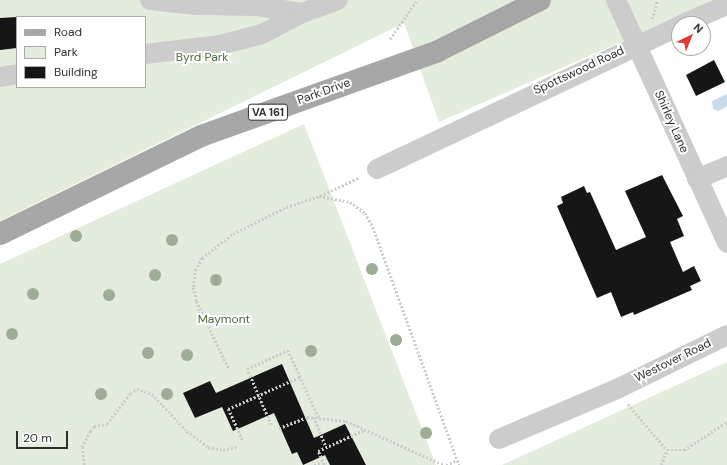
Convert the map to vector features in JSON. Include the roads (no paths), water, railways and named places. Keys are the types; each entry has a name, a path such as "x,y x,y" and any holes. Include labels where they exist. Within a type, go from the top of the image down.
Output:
{"main road":[{"name":"Park Drive","path":"0,234 201,136 438,51 540,0"}],"street":[{"path":"150,0 196,5 257,6 302,12"},
{"path":"146,54 220,45 262,34 302,12 338,0"},
{"name":"Shirley Lane","path":"616,0 727,243"},
{"path":"702,16 727,5"},
{"name":"Spottswood Road","path":"376,169 637,44 671,29"},
{"path":"0,77 16,74"},
{"path":"697,180 727,166"},
{"name":"Westover Road","path":"499,439 619,388 727,335"}],"water":[{"path":"727,94 727,106 719,111 713,109 712,101"}],"park label":[{"name":"Byrd Park","path":"202,58"},
{"name":"Maymont","path":"224,320"}]}
